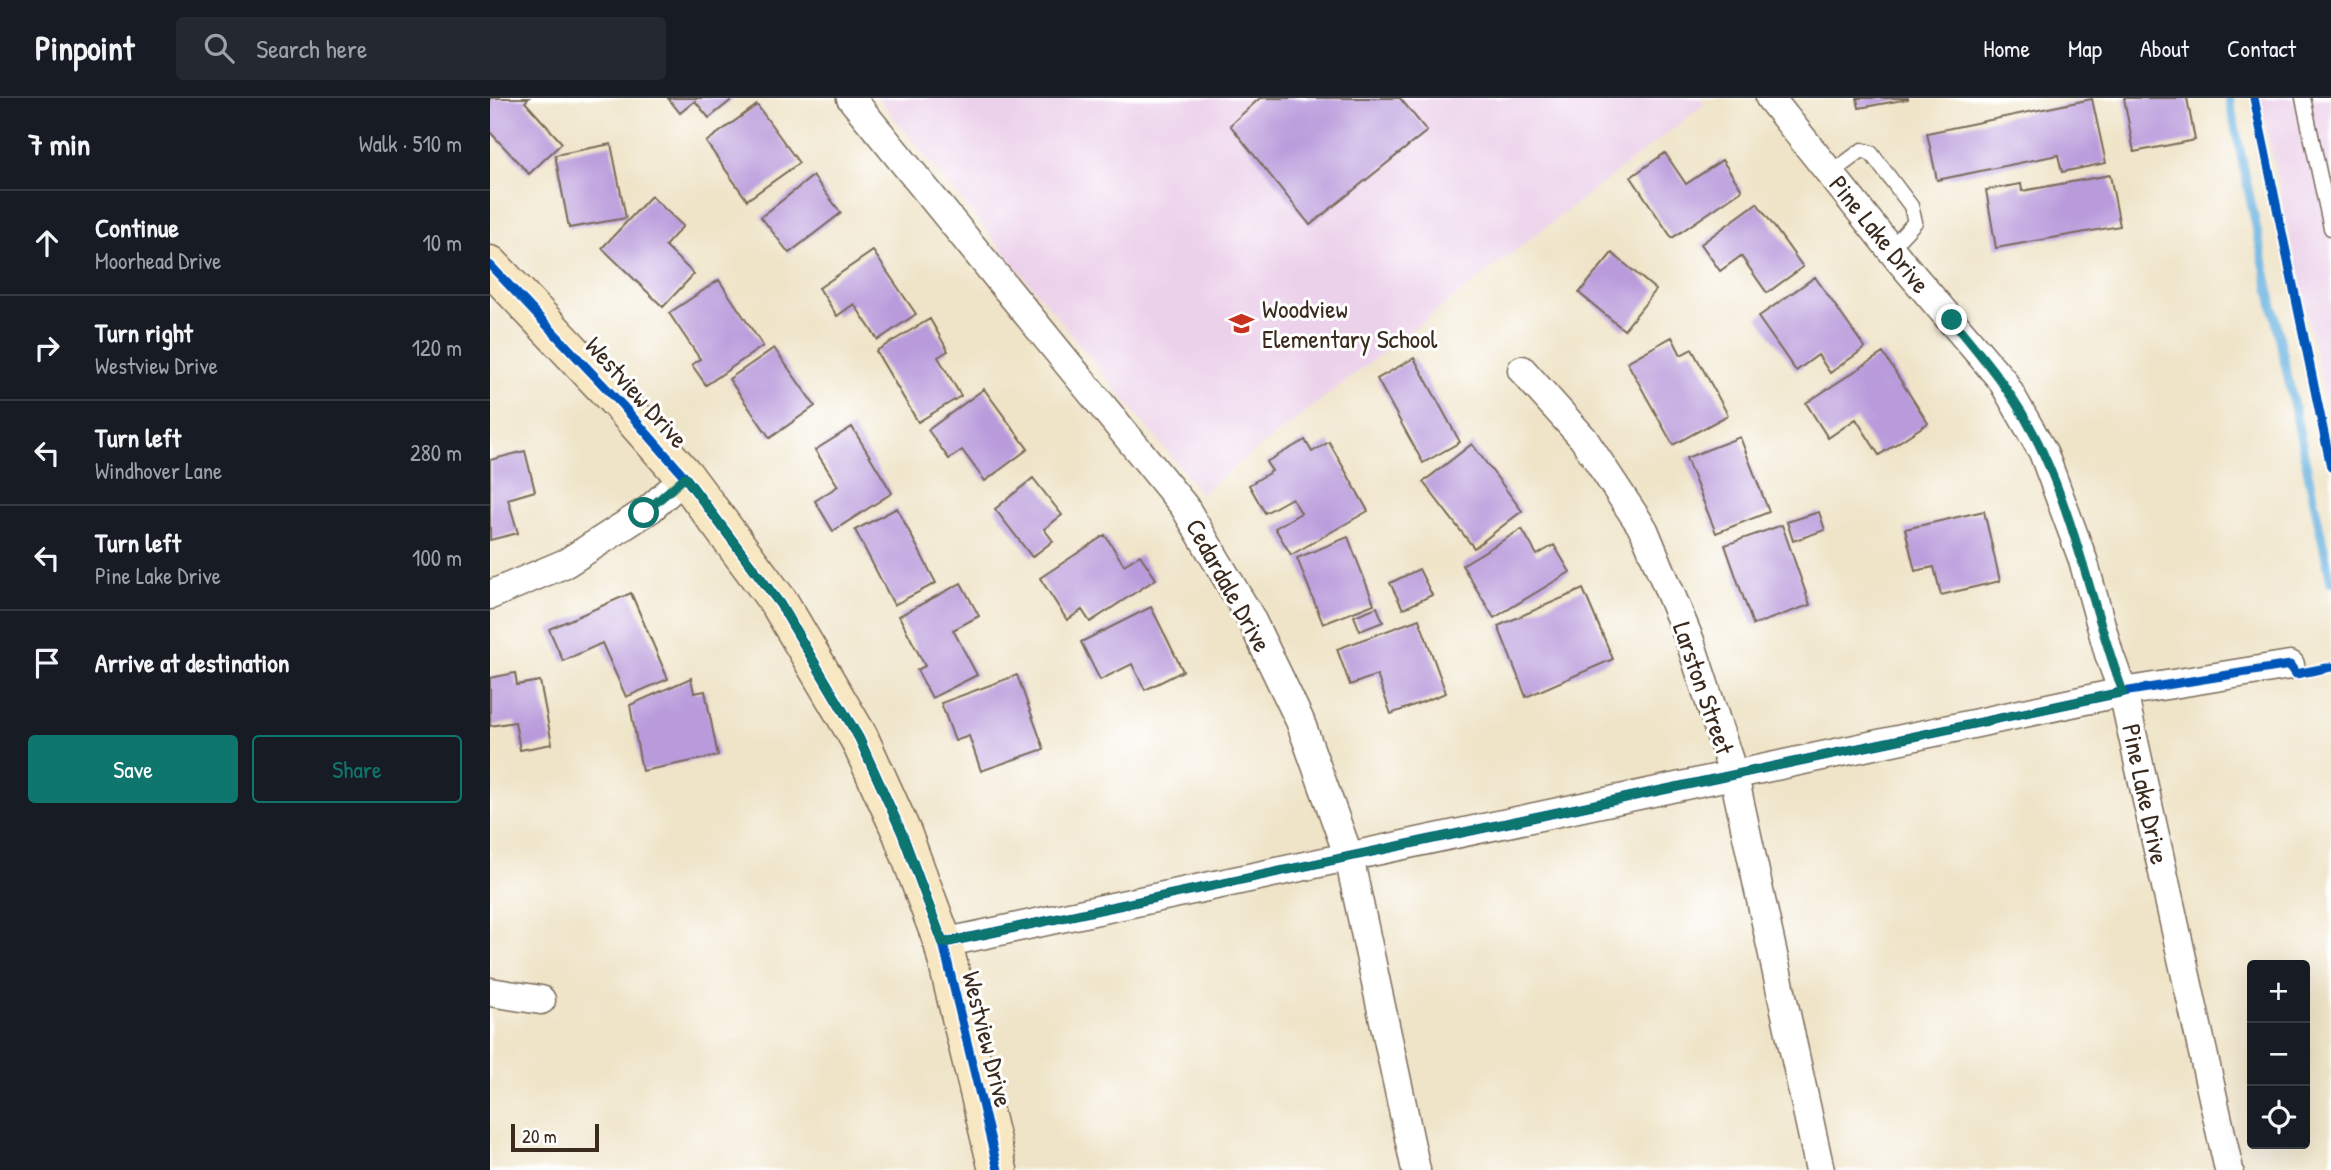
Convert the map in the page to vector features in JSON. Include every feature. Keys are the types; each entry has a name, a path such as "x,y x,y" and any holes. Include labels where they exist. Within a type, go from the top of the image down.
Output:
{"main road":[{"name":"Westview Drive","path":"490,265 622,405 685,477 780,604 859,738 902,833 943,943 998,1170"}],"street":[{"name":"Cedardale Drive","path":"851,98 1184,506 1250,617 1300,721 1349,857 1416,1170"},
{"name":"Pine Lake Drive","path":"1770,98 1890,249 2002,380 2043,452 2083,560 2109,654 2123,692 2229,1170"},
{"name":"Larston Street","path":"1522,370 1583,438 1644,530 1690,641 1734,776 1820,1170"},
{"path":"490,595 566,563 650,509 685,477"},
{"path":"943,943 2123,692 2290,665"},
{"path":"490,992 541,1000"}],"lane":[{"path":"2303,98 2331,228"},
{"path":"1830,174 1862,150 1871,153 1911,206 1915,222 1890,249"}],"shaded area":[{"name":"Woodview Elementary School","path":"878,98 1700,98 1705,104 1201,493"},
{"path":"2260,98 2331,98 2331,427"}],"building":[{"path":"490,98 529,98 525,102 562,143 529,174 490,132"},
{"path":"668,98 734,98 709,118 695,101 680,113"},
{"path":"1260,98 1400,98 1427,131 1310,225 1230,125"},
{"path":"1857,98 1908,98 1908,99 1859,108"},
{"path":"2124,98 2187,98 2195,140 2134,152"},
{"path":"2092,99 2106,163 2062,172 2058,155 1937,180 1927,133"},
{"path":"757,105 799,163 747,200 706,142"},
{"path":"611,144 626,218 569,228 555,155"},
{"path":"1665,153 1686,184 1722,160 1742,190 1672,238 1631,177"},
{"path":"2110,175 2120,226 1996,248 1986,190 2021,184 2022,191"},
{"path":"813,176 841,213 789,253 761,217"},
{"path":"651,196 683,226 665,246 694,274 663,307 602,248"},
{"path":"1757,203 1803,267 1767,293 1741,256 1720,271 1701,244"},
{"path":"873,251 916,314 878,340 854,304 837,316 819,288"},
{"path":"1612,253 1656,290 1624,330 1579,293"},
{"path":"1815,277 1865,348 1830,373 1818,355 1796,371 1758,317"},
{"path":"719,280 763,346 706,385 692,365 700,359 669,313"},
{"path":"930,319 948,351 938,357 961,396 918,422 876,351"},
{"path":"1672,337 1681,355 1692,349 1728,415 1673,445 1627,362"},
{"path":"774,348 815,406 770,438 729,379"},
{"path":"1883,353 1928,423 1879,455 1856,419 1828,438 1806,403"},
{"path":"1414,358 1460,442 1423,463 1377,379"},
{"path":"984,389 1028,449 985,481 962,450 949,459 928,430"},
{"path":"852,427 892,493 833,531 815,501 838,486 815,450"},
{"path":"1740,437 1769,512 1716,533 1686,458"},
{"path":"1305,440 1312,452 1329,442 1368,511 1291,555 1275,528 1301,513 1292,498 1265,513 1249,485 1272,471 1266,462"},
{"path":"1472,444 1522,511 1474,548 1423,482"},
{"path":"525,451 535,491 508,499 518,533 490,540 490,460"},
{"path":"1033,478 1062,515 1044,529 1053,541 1032,557 995,509"},
{"path":"897,508 936,583 894,605 855,530"},
{"path":"1984,511 2000,581 1941,595 1934,567 1915,571 1905,529"},
{"path":"1819,512 1825,530 1793,541 1787,522"},
{"path":"1782,525 1810,605 1753,625 1725,545"},
{"path":"1522,529 1537,555 1554,545 1570,572 1494,618 1462,565"},
{"path":"1105,535 1124,565 1140,555 1156,579 1090,622 1082,610 1067,620 1040,578"},
{"path":"1348,537 1374,604 1323,624 1297,558"},
{"path":"1419,569 1432,595 1403,609 1390,583"},
{"path":"961,583 979,616 953,630 977,675 932,698 917,670 925,666 899,616"},
{"path":"1583,589 1613,659 1526,697 1498,626"},
{"path":"631,593 668,679 626,697 602,643 563,661 549,629"},
{"path":"1151,607 1183,671 1145,690 1132,664 1100,680 1081,642"},
{"path":"1377,607 1383,622 1360,631 1354,616"},
{"path":"1419,619 1446,693 1391,714 1377,675 1350,685 1337,649"},
{"path":"515,673 517,685 540,681 552,744 520,750 515,722 490,726 490,678"},
{"path":"1017,675 1044,749 981,771 969,736 955,741 941,703"},
{"path":"691,678 694,693 705,691 718,756 642,771 630,705"}],"waterway":[{"path":"2229,98 2331,582"}],"cycle path":[{"path":"2254,98 2331,467"},
{"path":"490,265 622,405 685,477 780,604 859,738 902,833 943,943 998,1170"},
{"path":"943,943 2123,692 2290,665 2296,674 2331,667"}],"place":[{"name":"Woodview Elementary School","path":"1242,323"}],"route":[{"path":"644,513 685,477 780,604 859,738 902,833 943,943 2123,692 2109,654 2083,560 2043,452 2002,380 1952,320"}]}
